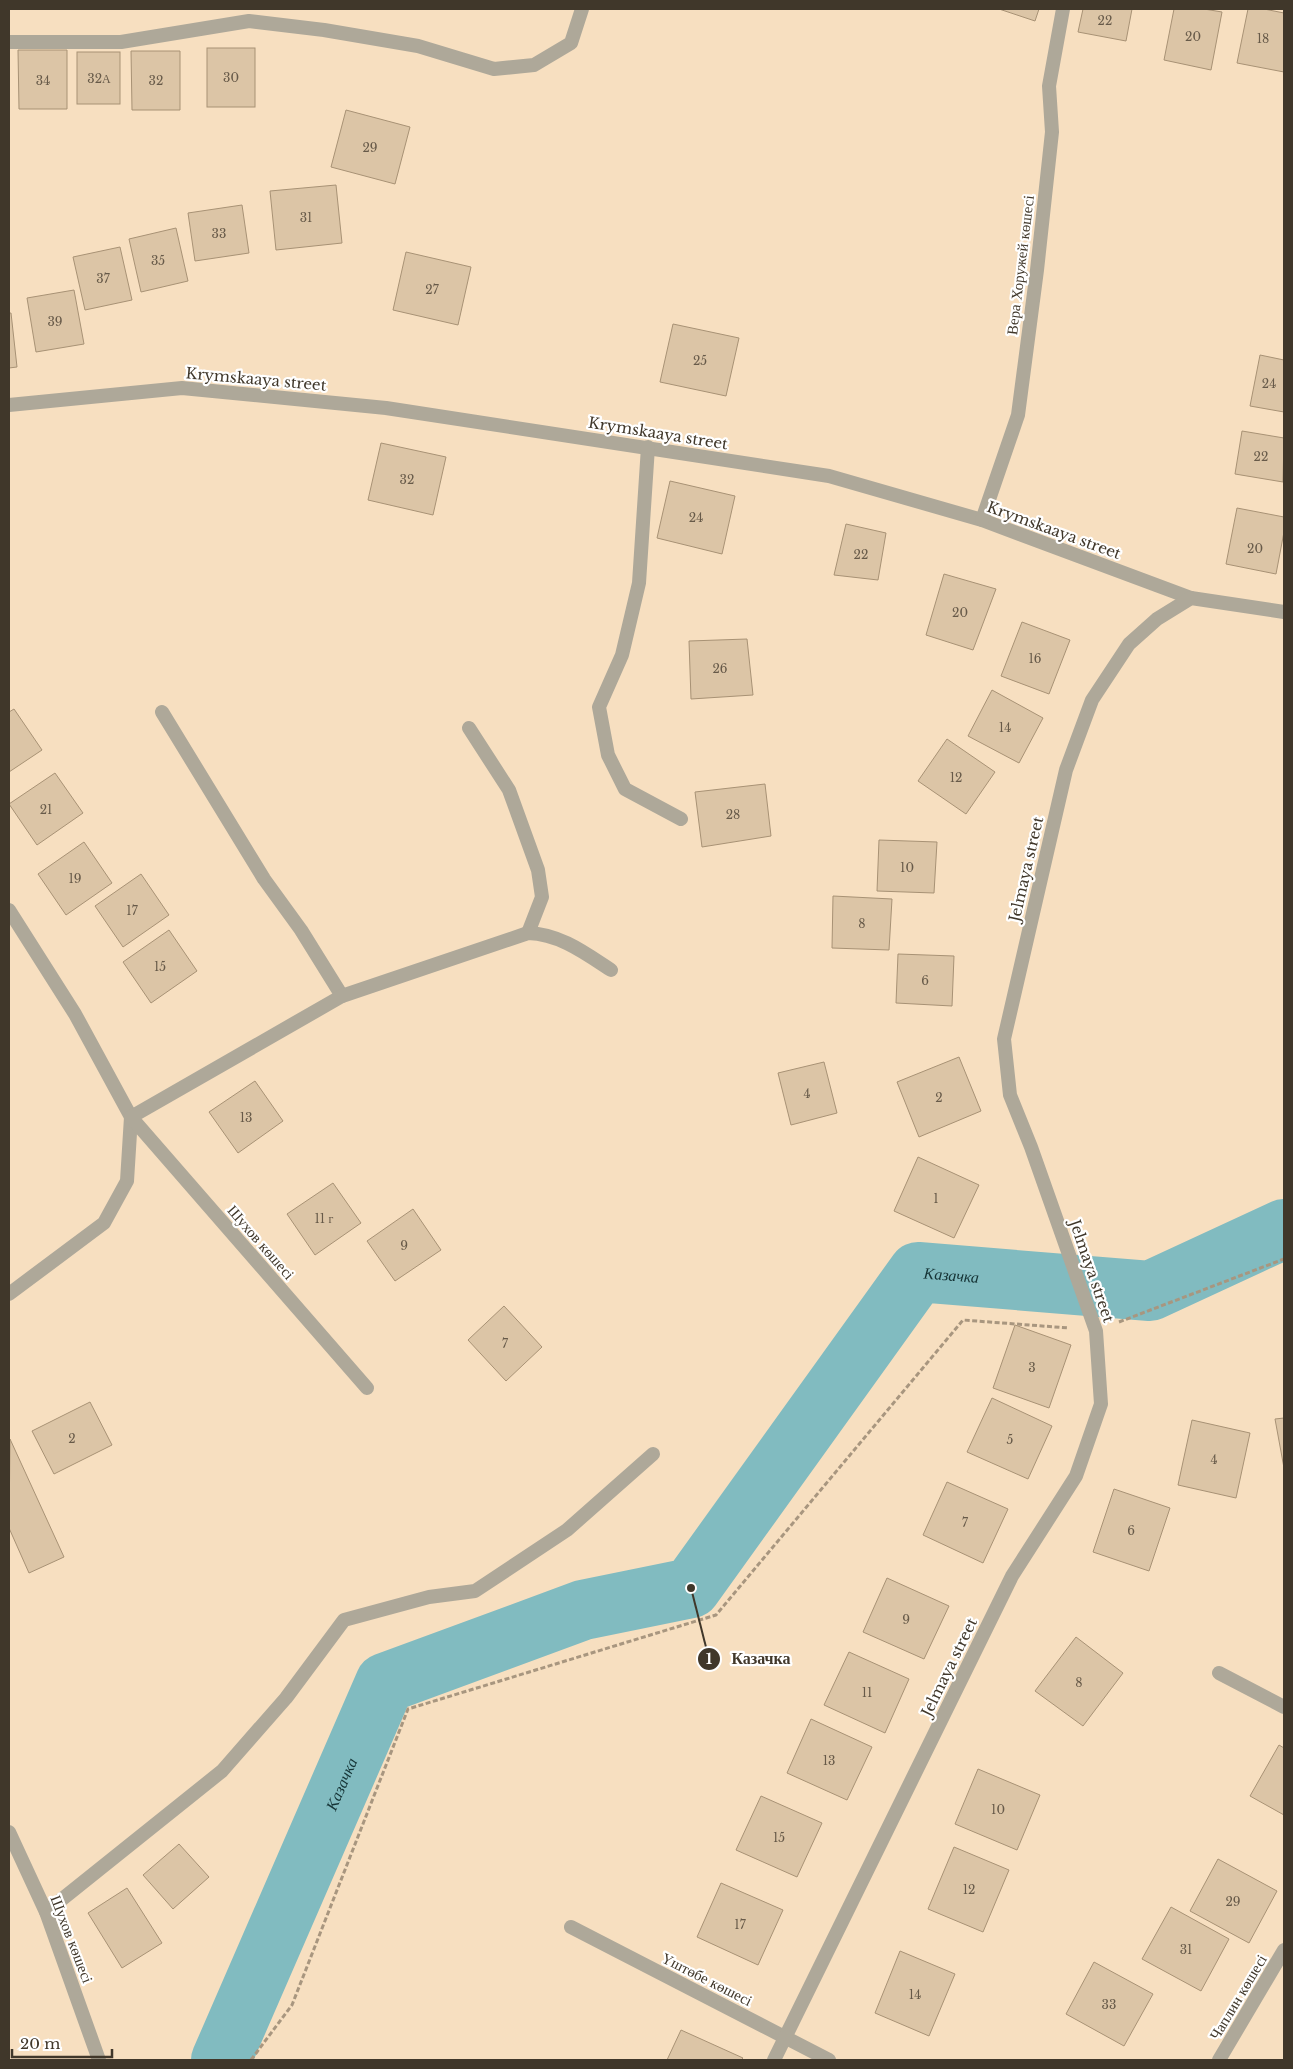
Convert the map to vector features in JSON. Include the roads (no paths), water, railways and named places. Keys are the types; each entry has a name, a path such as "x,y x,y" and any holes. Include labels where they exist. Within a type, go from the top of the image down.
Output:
{"street":[{"path":"9,42 121,42 249,21 324,30 418,46 494,69 534,65 571,43 582,9"},
{"name":"Вера Хоружей көшесі","path":"982,520 1018,415 1038,270 1052,132 1049,86 1063,9"},
{"name":"Krymskaaya street","path":"9,405 182,388 386,408 829,476 982,520 1192,598 1284,612"},
{"path":"648,448 639,583 622,655 599,707 608,755 626,789 681,819"},
{"name":"Jelmaya street","path":"774,2060 1012,1576 1076,1476 1101,1404 1096,1330 1010,1095 1004,1039 1066,770 1092,700 1129,644 1157,619 1192,598"},
{"path":"162,712 264,879 301,930 342,996"},
{"path":"470,728 509,790 538,870 542,897 528,933"},
{"name":"Шухов көшесі","path":"9,910 75,1014 131,1117 367,1388"},
{"path":"9,1294 104,1223 127,1181 131,1117 342,996 528,933 543,933 576,947 611,970"},
{"path":"46,1912 222,1771 286,1698 344,1620 429,1596 475,1591 568,1530 654,1454"},
{"path":"1219,1673 1284,1707"},
{"name":"Шухов көшесі","path":"9,1832 46,1912 99,2060"},
{"name":"Үштөбе көшесі","path":"571,1927 828,2060"},
{"name":"Чаплин көшесі","path":"1219,2060 1284,1950"}],"waterway":[{"name":"Казачка","path":"221,2060 385,1683 583,1610 691,1588 918,1272 1150,1291 1284,1229"}],"place":[{"name":"Казачка","path":"691,1588"}]}
